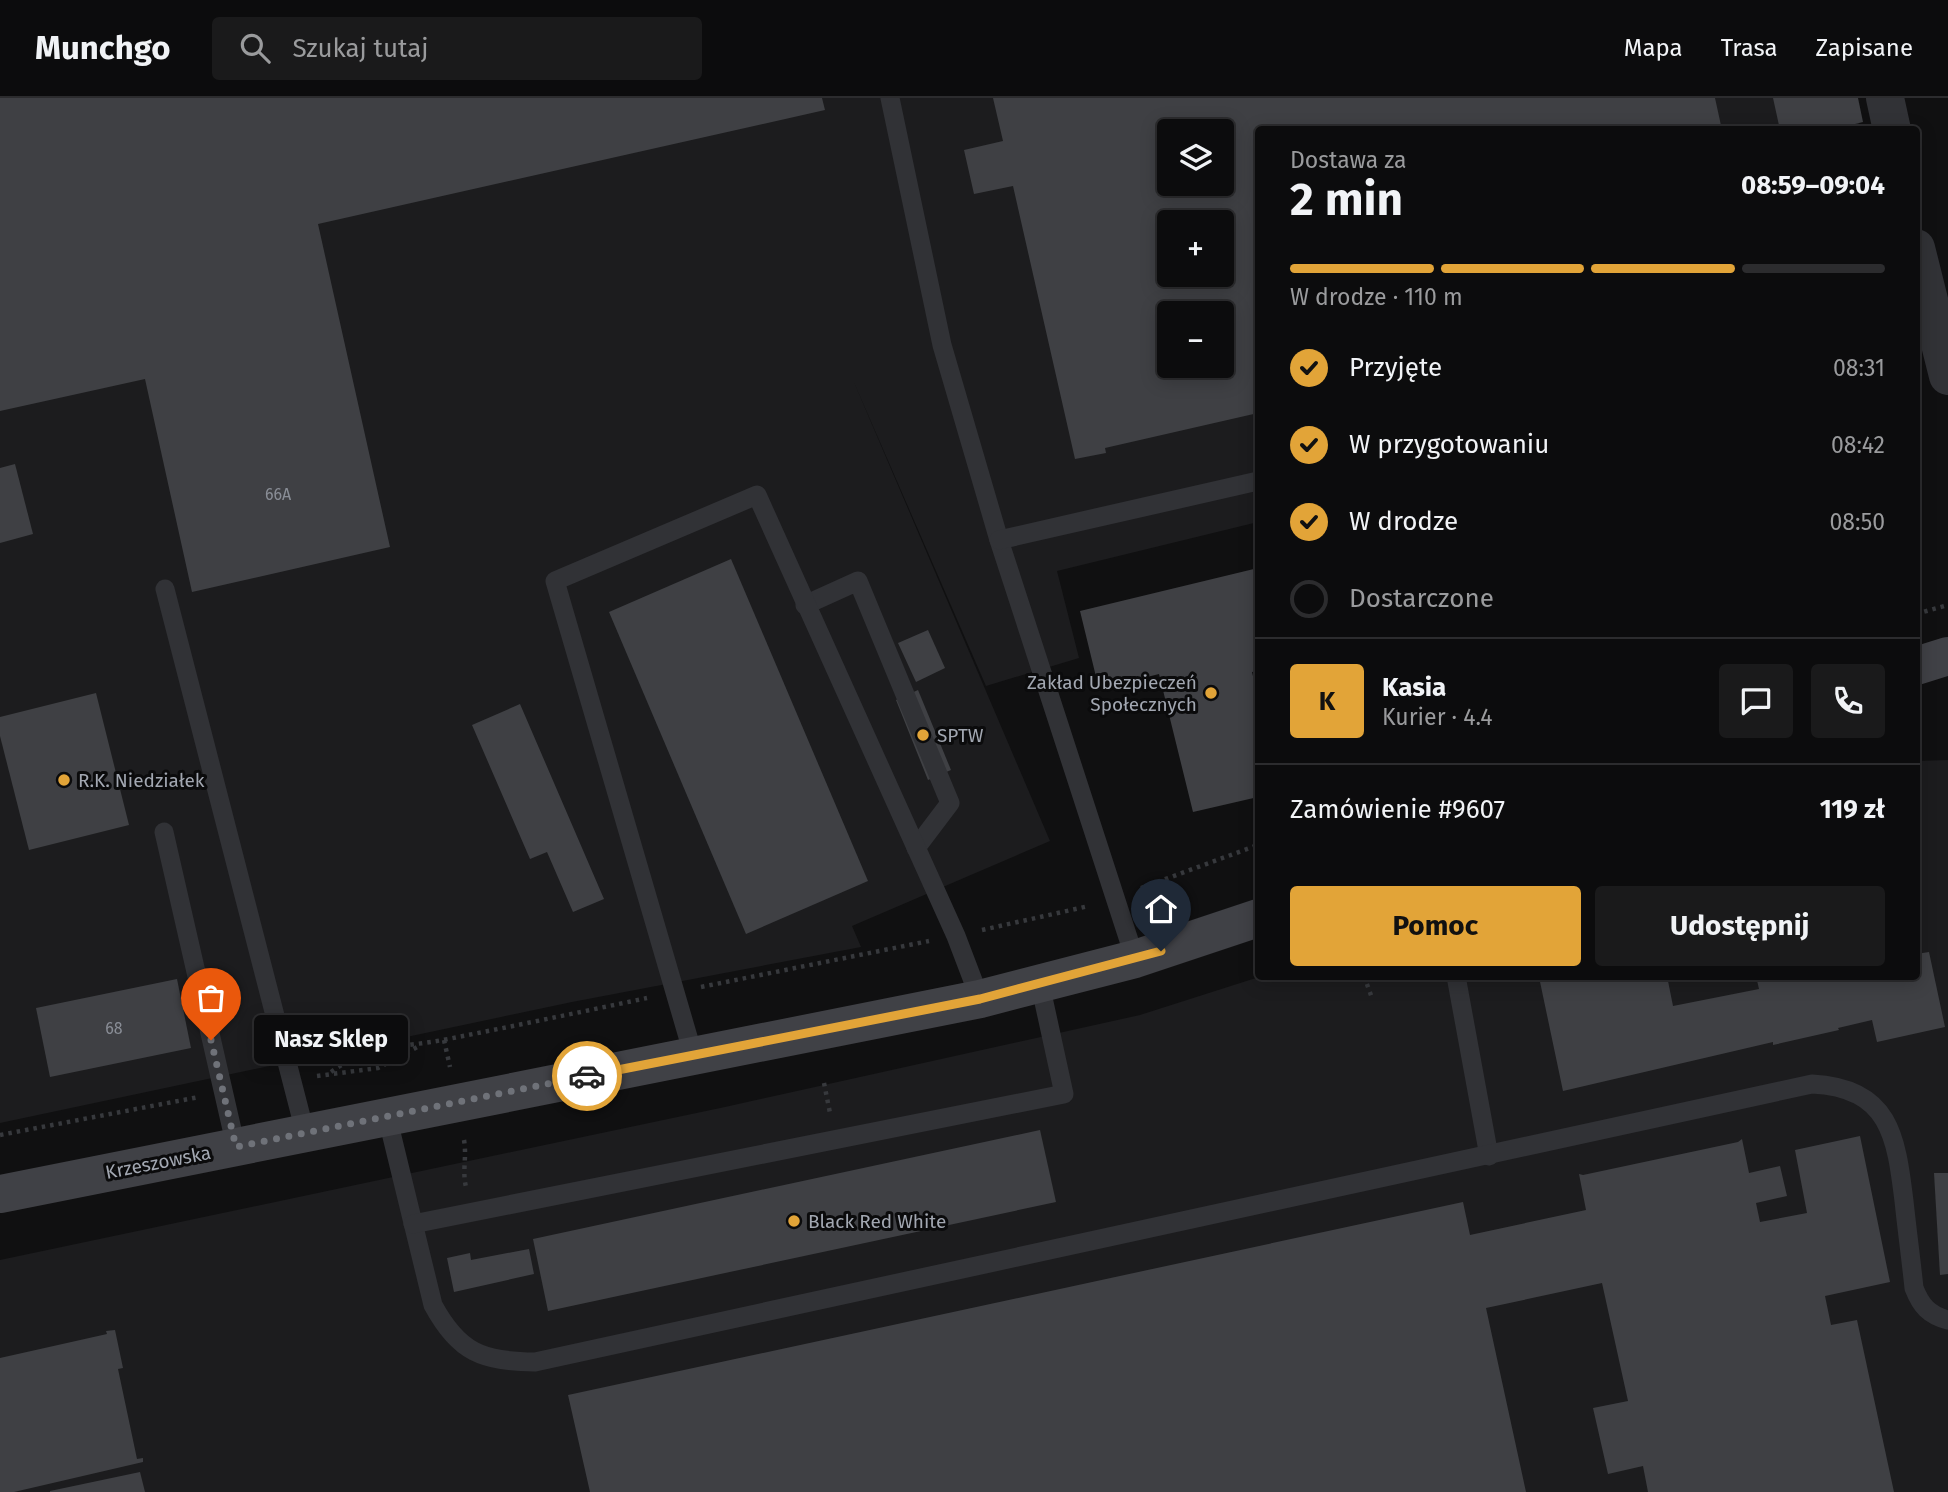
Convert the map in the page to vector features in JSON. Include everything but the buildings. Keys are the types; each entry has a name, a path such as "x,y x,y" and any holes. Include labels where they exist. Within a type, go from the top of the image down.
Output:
{"main road":[{"path":"1920,665 1948,656"},
{"name":"Krzeszowska","path":"0,1194 980,999 1136,959 1255,919"}],"street":[{"path":"1885,98 1891,126"},
{"path":"1920,264 1948,376"}],"lane":[{"path":"890,98 942,345 999,540 1136,959"},
{"path":"999,540 1255,482"},
{"path":"693,1054 555,581 757,495 956,936 980,999"},
{"path":"805,605 858,581 950,803 916,849"},
{"path":"165,589 305,1132"},
{"path":"164,832 236,1147"},
{"path":"1457,980 1489,1156"},
{"path":"413,1224 1064,1094 1041,984"},
{"path":"387,1116 433,1305 444,1325 459,1342 481,1356 505,1362 535,1362 1812,1084 1835,1085 1862,1097 1880,1113 1890,1130 1898,1150 1914,1288 1920,1304 1934,1317 1948,1320"}],"path":[{"path":"1920,613 1948,605"},
{"path":"1137,890 1255,846"},
{"path":"331,1072 347,1061 373,1050 425,1044 956,936 1096,904"},
{"path":"1365,980 1372,998"},
{"path":"317,1076 331,1072 378,1068 425,1044"},
{"path":"0,1135 222,1092"},
{"path":"461,1127 466,1154 463,1173 472,1212"}],"shaded area":[{"path":"0,98 1853,98 1859,126 1255,126 1255,523 1057,571 1079,658 986,686 853,380 1050,841 852,926 861,947 572,1002 0,1123"},
{"name":"Black Red White","path":"1948,760 1948,1492 0,1492 0,1260 725,1107 1140,1015 1255,978 1920,980 1920,761"}],"way so far":[{"path":"211,1040 236,1147 587,1076"}],"place":[{"name":"Zakład Ubezpieczeń Społecznych","path":"1211,693"},
{"name":"SPTW","path":"923,735"},
{"name":"R.K. Niedziałek","path":"64,780"},
{"name":"Nasz Sklep","path":"211,1040"},
{"name":"Black Red White","path":"794,1221"}],"route":[{"path":"587,1076 980,999 1161,951"}]}
